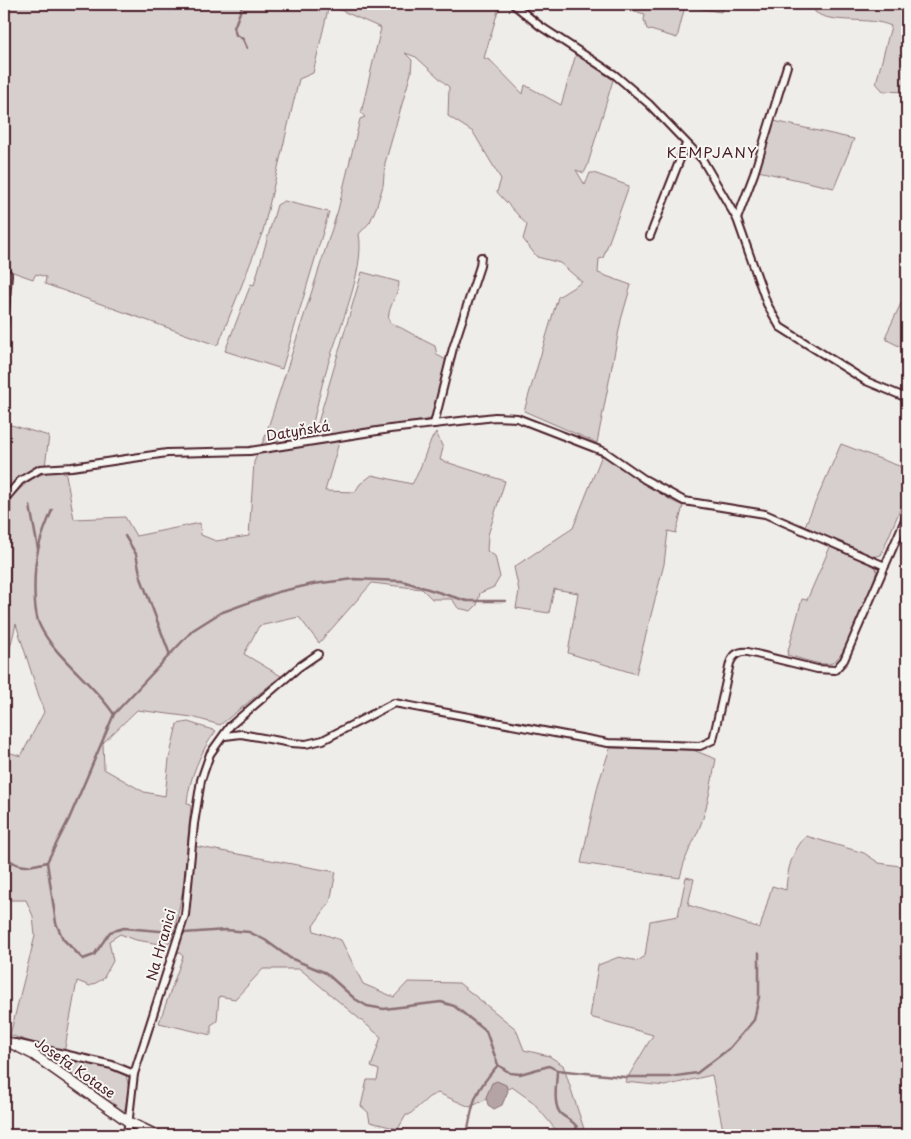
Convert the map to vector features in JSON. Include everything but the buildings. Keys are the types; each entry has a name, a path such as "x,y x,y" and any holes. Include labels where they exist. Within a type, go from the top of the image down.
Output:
{"street":[{"path":"512,4 540,26 615,75 649,104 708,167 737,218 766,304 780,327 866,381 907,398"},
{"path":"737,218 754,174 788,66"},
{"path":"650,236 686,144"},
{"path":"434,424 453,348 480,266 481,257"},
{"path":"4,326 8,274"},
{"name":"Datyňská","path":"4,500 20,482 40,469 72,467 167,453 250,451 434,424 495,417 516,418 604,452 644,479 684,501 765,514 885,566"},
{"path":"225,736 241,734 298,743 323,740 380,708 394,703 608,743 700,746 713,740 730,664 735,654 748,652 817,669 835,670 844,660 907,515"},
{"name":"Na Hranici","path":"127,1135 134,1074 184,915 199,790 210,754 225,736 230,726 240,716 318,654"},
{"path":"8,1041 112,1065 134,1074"},
{"name":"Josefa Kotase","path":"8,1041 34,1055 129,1122 156,1135"}],"shaded area":[{"path":"4,4 500,4 484,58 490,60 523,94 525,85 561,105 576,54 613,80 587,167 584,173 576,170 585,185 590,173 594,173 629,186 603,258 599,259 598,273 631,285 621,320 597,443 524,411 558,297 582,282 560,263 537,257 523,239 527,225 497,192 501,179 473,132 448,116 449,87 416,57 405,53 412,60 411,73 385,163 383,186 370,222 359,234 360,249 354,284 326,371 313,423 317,426 362,272 399,282 397,293 390,308 390,323 435,346 437,355 446,360 431,419 363,431 337,433 340,439 325,491 355,492 360,484 372,475 412,484 436,432 443,448 440,460 505,481 488,535 487,551 495,556 500,577 494,587 480,593 477,605 471,611 458,608 452,599 432,599 422,589 372,583 319,643 299,617 259,626 244,654 281,676 220,725 192,717 137,710 103,743 104,769 144,792 165,796 169,759 177,724 188,722 216,731 205,747 190,784 187,803 191,805 184,884 173,938 166,945 136,940 120,934 109,941 113,961 103,979 90,986 77,981 64,1053 10,1035 35,936 33,916 26,900 8,900 4,895 4,751 21,756 44,712 16,624 4,671 4,583 10,582 11,498 35,477 65,469 74,519 125,517 136,536 200,523 201,535 216,541 249,536 254,462 265,437 338,210 360,119 365,117 361,113 381,28 329,5 313,73 299,79 263,231 219,343 216,345 45,284 46,277 36,274 33,279 10,271 10,266 4,264"},
{"path":"631,4 641,6 648,4 652,6 652,4 724,4 721,12 685,6 677,38 647,29 644,20 645,14 630,10"},
{"path":"813,4 907,4 907,92 883,91 876,83 891,26 873,21 841,20 822,16 815,12"},
{"path":"774,121 854,139 834,188 758,171"},
{"path":"284,201 329,212 282,369 225,351 251,284 254,285 277,205"},
{"path":"907,282 907,350 887,340 886,335 905,295 904,288"},
{"path":"4,423 49,436 45,466 22,477 4,496"},
{"path":"841,444 907,469 907,493 881,555 873,557 804,528"},
{"path":"602,455 672,501 683,506 676,533 668,531 664,564 636,674 568,653 578,593 554,589 549,613 516,608 519,591 514,567 573,528"},
{"path":"830,547 875,566 877,571 864,607 843,651 836,660 829,664 824,664 787,655 802,599 807,600"},
{"path":"610,748 693,750 716,759 703,819 686,858 680,878 581,863 598,785"},
{"path":"806,836 864,853 879,863 907,867 907,1135 724,1135 712,1075 665,1086 625,1082 653,1035 590,1017 598,965 619,957 638,961 645,956 650,921 678,916 686,877 694,879 688,905 760,928 772,886 786,890 791,861 797,848"},
{"path":"194,846 336,872 330,902 313,926 314,931 341,940 363,984 394,997 408,982 459,983 516,1029 524,1050 549,1056 563,1065 586,1135 560,1135 533,1102 512,1087 470,1107 438,1093 429,1097 409,1115 406,1115 398,1129 370,1122 368,1112 361,1106 367,1080 377,1080 379,1070 371,1067 381,1037 300,969 263,969 235,999 219,996 217,1021 211,1025 211,1035 159,1023 183,956 177,951"},
{"path":"32,1050 40,1050 123,1072 126,1075 129,1088 125,1109 121,1112"},
{"path":"497,1081 506,1085 508,1091 502,1105 494,1109 488,1105 486,1097 492,1083"}],"waterway":[{"path":"243,4 234,28 236,35 243,39 247,48"},
{"path":"30,506 38,549"},
{"path":"52,510 37,557 34,588 37,619 54,648 113,713"},
{"path":"125,536 136,554 141,578 170,655"},
{"path":"47,862 69,819 114,714 193,630 220,613 278,592 313,584 354,579 402,581 467,601 505,601"},
{"path":"4,840 6,841 7,858 12,862 21,866 31,866 47,862 56,923 63,939 83,959 94,955 110,932 124,928 184,933 226,930 249,932 265,940 290,958 326,973 355,999 367,1006 384,1009 441,1002 454,1006 486,1031 498,1065 510,1073 520,1074 549,1066 557,1070 556,1093 558,1110 577,1127 574,1135"},
{"path":"557,1070 624,1077 670,1077 697,1073 730,1048 754,1020 759,997 759,953"},
{"path":"467,1135 473,1105 479,1090 498,1065"}],"district":[{"name":"KEMPJANY","path":"712,153"}]}
